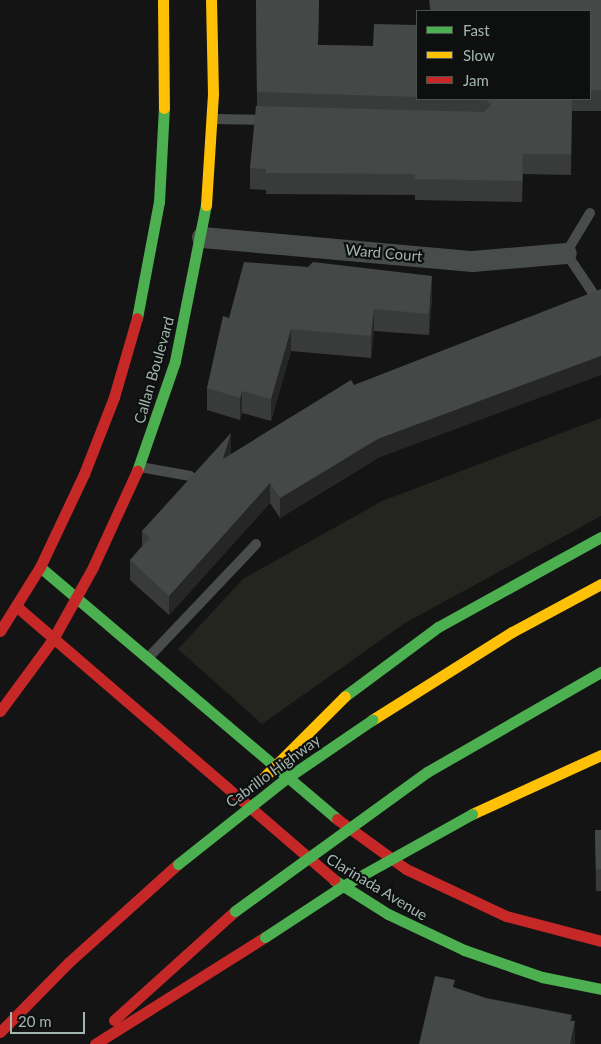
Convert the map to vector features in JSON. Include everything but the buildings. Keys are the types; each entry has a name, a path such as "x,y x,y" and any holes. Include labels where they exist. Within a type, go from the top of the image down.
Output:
{"main road":[{"name":"Callan Boulevard","path":"0,631 40,567 106,422 142,294 164,143 163,0"},
{"name":"Callan Boulevard","path":"0,710 53,639 78,598 139,467 175,361 202,237 212,119 211,0"},
{"path":"178,864 346,696 438,627 601,537"},
{"name":"Clarinada Avenue","path":"40,567 306,796 406,869 506,916 601,941"},
{"name":"Cabrillo Highway","path":"0,1032 69,962 178,864 284,780 372,720 512,632 601,584"},
{"name":"Clarinada Avenue","path":"16,606 273,832 364,900 472,954 601,990"},
{"path":"90,1044 235,911 427,772 601,672"},
{"path":"95,1044 341,887 472,814 601,755"}],"street":[{"name":"Ward Court","path":"202,237 472,261 566,253"}],"lane":[{"path":"212,119 281,120"},
{"path":"590,213 566,253 597,299"},
{"path":"139,467 190,476"},
{"path":"147,659 256,544"}],"shaded area":[{"path":"601,418 601,516 405,623 262,724 178,649 243,579 382,501"}],"traffic: fast":[{"path":"137,318 159,202 164,108"},
{"path":"137,471 175,361 206,205"},
{"path":"345,696 438,627 601,537"},
{"path":"40,567 337,819"},
{"path":"427,772 601,672"},
{"path":"178,864 284,780 372,720"},
{"path":"235,911 427,772"},
{"path":"265,937 341,887 472,814"},
{"path":"334,880 388,914 464,950 542,977 601,989"}],"traffic: slow":[{"path":"163,0 164,108"},
{"path":"206,205 213,94 211,0"},
{"path":"372,720 512,632 601,584"},
{"path":"257,784 345,696"},
{"path":"472,814 601,755"}],"traffic: jam":[{"path":"0,631 40,567 84,474 114,397 137,318"},
{"path":"0,711 53,639 93,567 137,471"},
{"path":"16,606 334,880"},
{"path":"337,819 406,869 506,916 601,941"},
{"path":"0,1032 69,962 178,864"},
{"path":"114,1020 235,911"},
{"path":"95,1044 265,937"}]}
